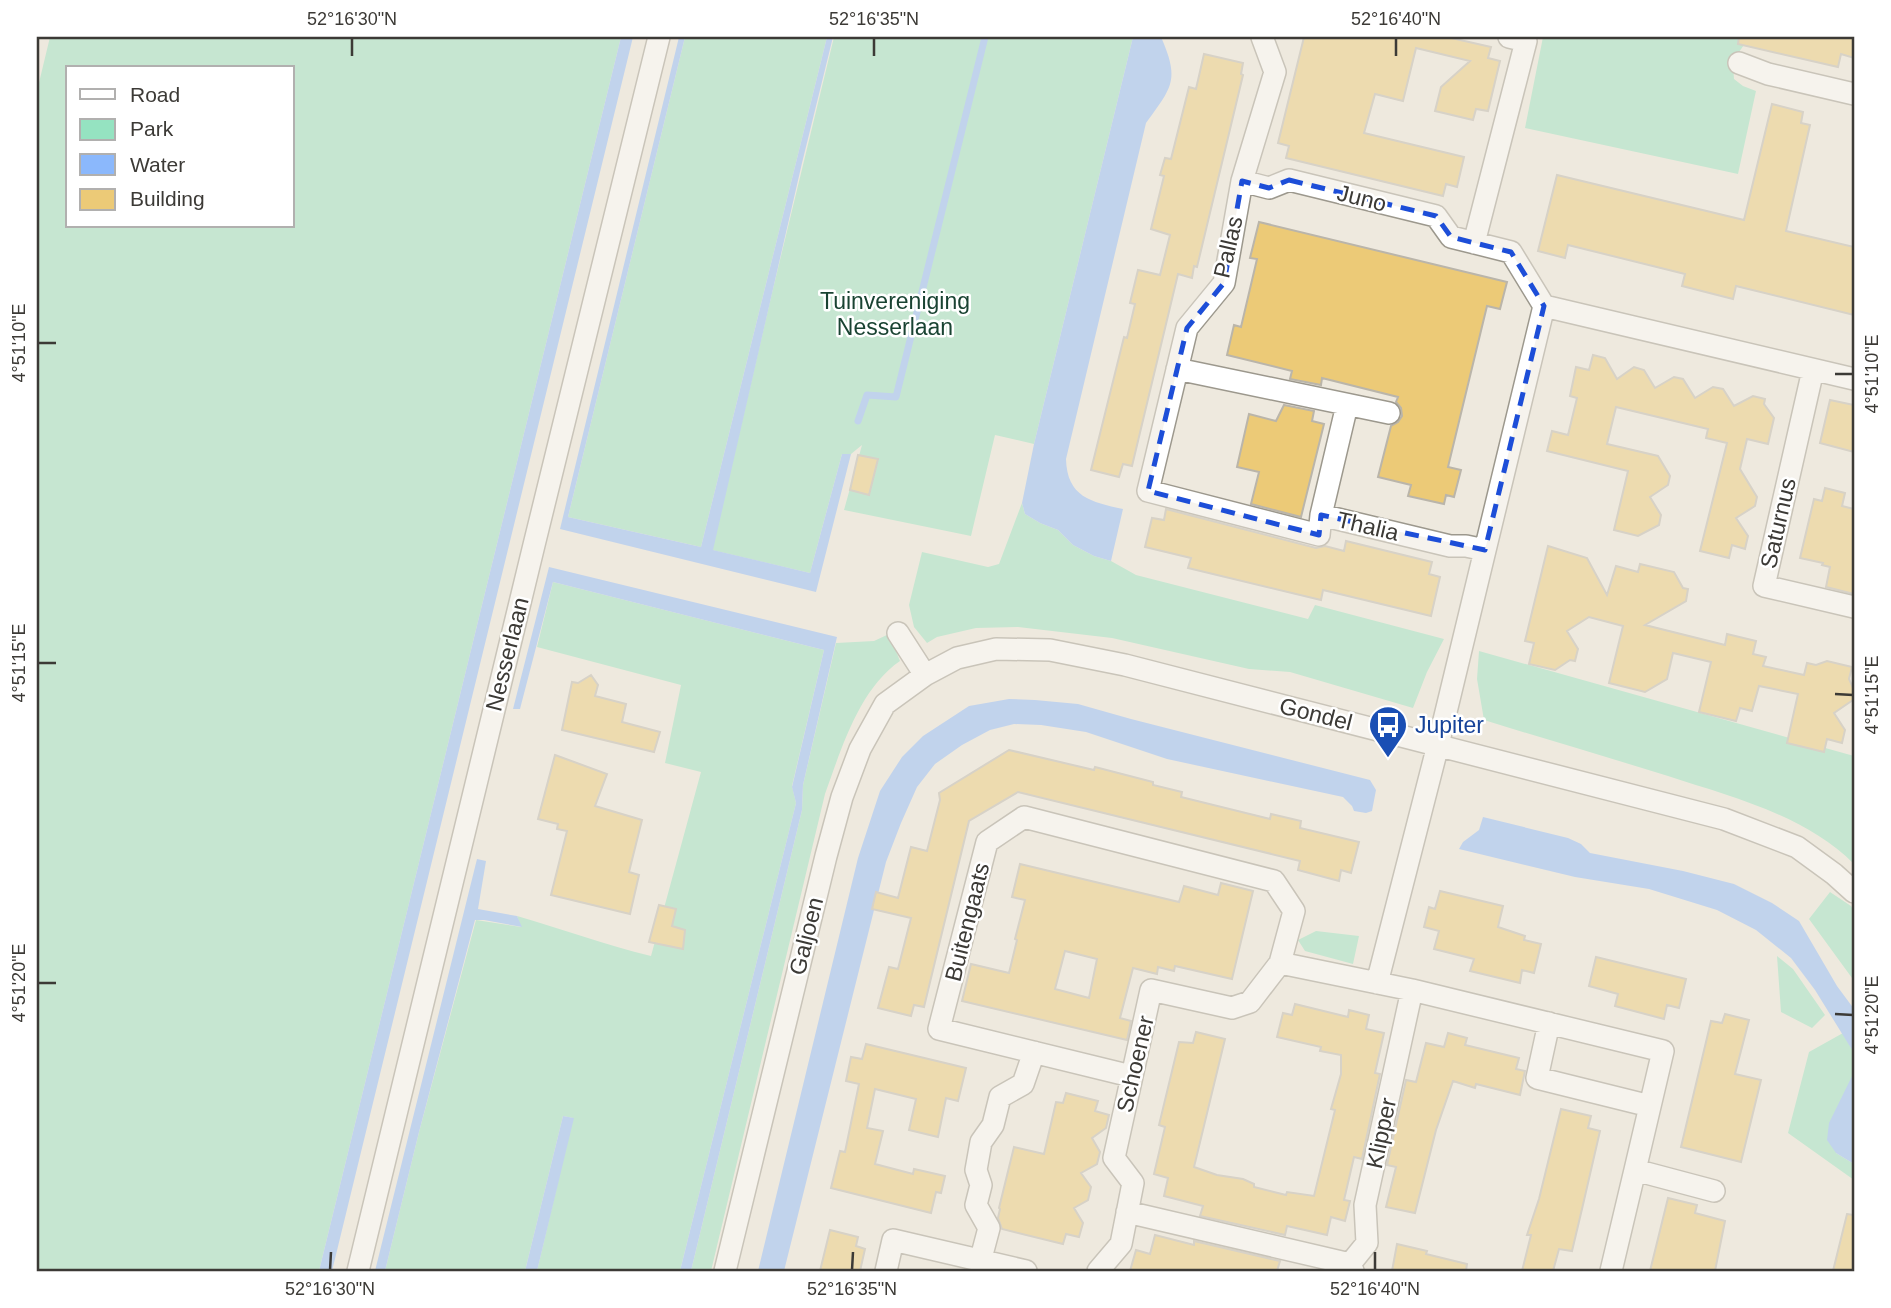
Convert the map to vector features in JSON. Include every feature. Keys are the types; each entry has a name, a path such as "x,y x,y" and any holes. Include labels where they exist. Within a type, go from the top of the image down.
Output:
{"street":[{"name":"Nesserlaan","path":"358,1271 659,37"},
{"name":"Pallas","path":"1262,37 1275,72 1242,181 1224,283 1187,328 1148,491 1319,535 1321,515"},
{"path":"1377,983 1438,745 1544,306 1511,252 1474,243 1526,41 1508,37"},
{"path":"1739,63 1768,74 1854,94"},
{"name":"Juno","path":"1242,181 1269,188 1289,180 1436,216 1451,237 1474,243"},
{"path":"1544,306 1854,379"},
{"path":"1177,369 1389,413"},
{"name":"Saturnus","path":"1813,370 1764,586 1854,607"},
{"name":"Thalia","path":"1347,405 1321,515 1450,546 1485,550"},
{"path":"898,634 925,675"},
{"name":"Gondel","path":"925,675 957,659 996,649 1050,650 1125,665 1724,819 1797,846 1854,892"},
{"name":"Galjoen","path":"725,1271 842,797 860,749 885,704 925,675"},
{"name":"Buitengaats","path":"1131,1076 939,1029 987,842 1024,817 1274,881 1294,911 1280,963"},
{"path":"1280,963 1412,990 1663,1051 1611,1271"},
{"name":"Schoener","path":"1098,1271 1121,1244 1133,1183 1114,1158 1151,989 1232,1008 1250,1002 1280,963"},
{"name":"Klipper","path":"1351,1268 1367,1243 1365,1205 1412,990"},
{"path":"1549,1023 1537,1078 1650,1106"},
{"path":"981,1262 989,1228 976,1205 981,1185 976,1170 981,1142 993,1125 1000,1097 1023,1084 1034,1052"},
{"path":"1635,1170 1714,1191"},
{"path":"1127,1212 1351,1268"},
{"path":"886,1271 893,1240 1027,1271"}],"highlighted area":[{"path":"1289,180 1436,216 1451,237 1511,252 1544,306 1485,550 1321,515 1319,535 1148,491 1187,328 1224,283 1242,181 1269,188"}],"green space":[{"path":"50,37 621,37 319,1271 37,1271 37,91"},
{"path":"685,37 827,37 701,547 568,517"},
{"name":"Tuinvereniging Nesserlaan","path":"834,37 1133,37 1034,444 995,435 971,536 844,510 862,445 851,454 842,454 810,573 712,550"},
{"path":"1543,37 1749,37 1734,65 1734,79 1756,91 1738,174 1525,128"},
{"path":"1022,503 1025,514 1058,530 1073,545 1136,575 1308,619 1315,605 1444,639 1413,708 1290,672 1249,669 1112,638 1018,627 976,628 937,637 927,643 914,627 909,605 922,552 988,567 999,564"},
{"path":"553,582 824,650 792,786 796,803 680,1271 537,1271 573,1118 563,1116 525,1271 385,1271 476,920 521,927 517,916 651,956 701,772 665,763 681,685 537,647"},
{"path":"889,634 900,661 873,687 862,704 825,794 711,1271 691,1271 802,810 803,785 836,643 874,641"},
{"path":"1479,651 1854,756 1854,864 1835,847 1813,833 1742,800 1484,720 1477,679"},
{"path":"1830,892 1854,911 1854,978 1809,919"},
{"path":"1316,931 1359,936 1353,964 1305,951 1298,940"},
{"path":"1777,956 1793,969 1825,1015 1812,1028 1781,1012"},
{"path":"1843,1033 1854,1053 1854,1072 1847,1089 1836,1153 1854,1164 1854,1180 1788,1133 1809,1052"}],"water":[{"path":"621,37 633,37 332,1271 319,1271"},
{"path":"679,37 685,37 568,517 701,547 827,37 833,37 713,550 810,573 842,454 851,454 816,592 560,529"},
{"path":"1133,37 1161,37 1170,64 1170,83 1146,123 1066,459 1067,472 1076,490 1091,500 1123,509 1111,561 1073,545 1058,530 1025,514 1022,503"},
{"path":"549,567 837,637 803,785 802,810 691,1271 680,1271 796,803 792,787 824,650 553,582 520,709 513,709"},
{"path":"1009,699 1078,704 1370,780 1376,790 1372,811 1354,811 1343,797 1167,759 1086,732 1041,725 1014,724 990,730 935,764 917,787 886,862 784,1271 758,1271 858,858 880,791 902,757 923,736 969,706"},
{"path":"1483,817 1568,838 1581,844 1590,853 1734,884 1772,903 1799,921 1837,986 1854,1009 1854,1053 1815,990 1791,958 1756,930 1717,910 1649,889 1575,877 1459,849 1463,842 1479,830"},
{"path":"477,859 486,861 478,909 517,916 522,927 475,920 385,1271 375,1271"},
{"path":"1854,1072 1854,1164 1836,1153 1827,1140 1829,1123"},
{"path":"563,1116 574,1118 537,1271 525,1271"}],"building":[{"path":"1304,37 1447,37 1491,47 1488,58 1500,61 1488,111 1476,109 1473,120 1435,111 1441,87 1470,61 1416,48 1403,101 1375,94 1364,133 1464,157 1457,187 1446,184 1443,196 1286,158 1289,146 1278,143"},
{"path":"1739,37 1854,37 1854,58 1841,54 1838,67 1738,44"},
{"path":"1204,54 1243,63 1243,75 1197,267 1194,266 1192,278 1178,274 1132,466 1123,464 1119,477 1091,470 1124,337 1127,338 1135,304 1130,303 1138,270 1160,275 1170,235 1151,229 1164,176 1160,175 1165,158 1171,159 1189,87 1196,89"},
{"path":"1772,104 1803,112 1801,123 1810,125 1786,231 1854,247 1854,315 1736,286 1733,299 1682,286 1685,274 1568,245 1565,258 1538,251 1557,175 1744,220"},
{"path":"1259,222 1507,282 1500,309 1487,306 1448,467 1461,470 1454,497 1446,495 1444,504 1408,496 1411,485 1378,477 1391,426 1402,416 1401,408 1396,402 1398,397 1322,378 1321,385 1290,379 1292,371 1227,355 1234,325 1241,327 1257,259 1250,258"},
{"path":"1593,355 1605,358 1617,379 1634,367 1644,370 1655,388 1674,377 1683,379 1695,398 1713,387 1723,389 1734,406 1753,396 1765,399 1764,404 1774,418 1768,444 1747,439 1740,469 1757,497 1755,506 1736,518 1748,536 1745,549 1732,545 1729,558 1700,551 1727,443 1706,438 1708,429 1616,407 1607,444 1658,456 1670,476 1668,485 1650,497 1661,515 1659,525 1638,536 1614,530 1628,471 1547,451 1552,431 1568,435 1577,398 1570,396 1576,367 1589,370"},
{"path":"1830,400 1854,405 1854,452 1820,443"},
{"path":"1284,405 1314,411 1312,421 1324,424 1301,517 1251,504 1259,472 1237,467 1249,414 1276,421"},
{"path":"858,455 878,459 869,495 850,490"},
{"path":"1825,488 1845,493 1842,506 1854,509 1854,594 1826,587 1830,567 1800,558 1814,499 1822,501"},
{"path":"1166,509 1316,548 1325,546 1344,551 1346,541 1432,562 1429,574 1440,577 1431,616 1323,590 1321,600 1188,568 1191,558 1145,547 1152,518 1164,520"},
{"path":"1548,546 1587,558 1607,595 1616,566 1638,572 1640,564 1674,572 1683,588 1688,589 1686,601 1645,625 1725,645 1727,634 1756,641 1753,654 1766,657 1763,666 1804,675 1807,663 1816,665 1827,661 1852,667 1849,679 1854,690 1853,700 1834,713 1845,730 1842,743 1827,739 1824,752 1787,743 1798,694 1759,686 1752,711 1740,708 1736,721 1699,712 1711,662 1673,653 1667,679 1645,692 1609,683 1623,626 1589,617 1567,631 1578,649 1575,661 1570,660 1555,670 1529,664 1534,643 1525,641"},
{"path":"591,675 598,685 595,696 626,704 622,722 660,732 654,752 562,730 572,682 578,683"},
{"path":"1009,750 1153,782 1153,785 1182,792 1181,797 1270,819 1271,814 1301,821 1300,828 1359,842 1351,873 1341,870 1339,881 1298,870 1300,861 1018,792 969,821 924,1007 914,1005 911,1016 878,1008 889,967 898,969 911,918 872,909 876,892 898,898 911,847 927,851 940,800 939,793"},
{"path":"555,755 607,774 595,806 642,820 629,872 639,875 630,914 551,895 567,831 557,829 558,824 538,819"},
{"path":"1020,864 1179,902 1184,886 1218,895 1221,883 1253,891 1232,979 1175,966 1174,971 1158,967 1157,974 1133,968 1120,1018 1131,1021 1127,1040 962,1001 971,964 1009,973 1025,900 1012,897","holes":["1065,951 1097,959 1089,998 1055,989"]},
{"path":"1440,891 1503,906 1498,927 1525,936 1524,940 1541,944 1534,973 1522,970 1520,983 1470,971 1474,959 1434,949 1439,931 1424,927 1429,907 1435,909"},
{"path":"659,905 676,909 672,926 685,930 683,949 649,942"},
{"path":"1596,957 1686,979 1679,1008 1667,1005 1664,1019 1615,1006 1618,994 1589,986"},
{"path":"1295,1004 1348,1017 1349,1010 1369,1015 1366,1029 1384,1033 1375,1073 1380,1074 1362,1159 1354,1157 1344,1200 1350,1201 1345,1221 1331,1217 1327,1235 1287,1226 1285,1235 1200,1216 1203,1206 1164,1196 1168,1178 1154,1174 1165,1127 1159,1125 1179,1042 1193,1043 1196,1032 1225,1039 1194,1167 1217,1175 1243,1179 1254,1184 1254,1187 1286,1195 1287,1192 1314,1196 1335,1110 1331,1109 1341,1074 1341,1055 1320,1051 1321,1047 1277,1037 1283,1013 1292,1015"},
{"path":"1725,1014 1749,1020 1735,1074 1761,1080 1741,1162 1681,1147 1711,1021 1722,1023"},
{"path":"1448,1033 1467,1038 1465,1045 1519,1058 1516,1069 1525,1071 1520,1095 1476,1084 1475,1088 1453,1081 1436,1130 1415,1213 1386,1207 1396,1167 1387,1165 1406,1080 1416,1082 1426,1043 1444,1047"},
{"path":"866,1044 966,1068 958,1101 946,1098 938,1137 909,1130 916,1099 875,1089 867,1128 883,1131 875,1164 913,1174 914,1169 945,1176 941,1193 936,1192 931,1213 831,1188 840,1151 845,1152 859,1084 846,1081 851,1057 862,1059"},
{"path":"1066,1093 1098,1101 1095,1111 1109,1115 1106,1128 1092,1138 1100,1152 1097,1164 1081,1173 1091,1187 1088,1200 1074,1208 1083,1223 1079,1237 1066,1234 1063,1244 1002,1229 998,1218 1014,1147 1044,1154 1056,1102 1063,1103"},
{"path":"1561,1109 1591,1116 1588,1128 1600,1131 1572,1251 1559,1249 1553,1271 1522,1271 1531,1235 1527,1235 1539,1199"},
{"path":"1668,1198 1697,1205 1695,1213 1725,1221 1715,1271 1650,1271"},
{"path":"1847,1214 1854,1215 1854,1271 1833,1271"},
{"path":"830,1230 858,1237 856,1246 865,1249 860,1271 820,1271"},
{"path":"1155,1235 1280,1261 1277,1271 1130,1271 1136,1250 1150,1254"},
{"path":"1397,1244 1467,1264 1466,1271 1392,1271"}],"waterway":[{"path":"858,421 867,395 896,397 985,37"}],"place":[{"name":"Jupiter","path":"1388,759"}]}
